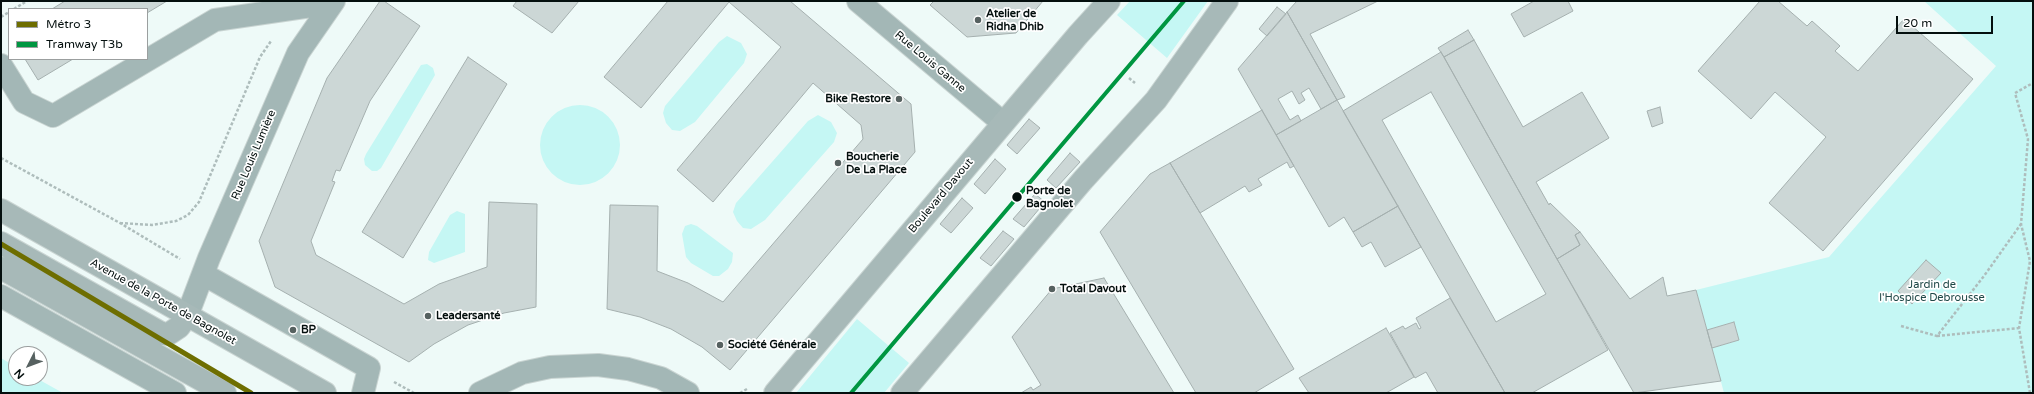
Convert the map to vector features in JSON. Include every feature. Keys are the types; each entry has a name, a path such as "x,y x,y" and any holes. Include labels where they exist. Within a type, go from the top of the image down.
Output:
{"main road":[{"name":"Boulevard Davout","path":"775,393 1003,123 1109,1"},
{"path":"902,393 1083,180 1156,100 1227,1"},
{"name":"Avenue de la Porte de Bagnolet","path":"1,210 325,393"},
{"path":"1,243 163,334 170,333 179,326 187,316"},
{"path":"1,268 225,393"}],"street":[{"name":"Rue Louis Ganne","path":"858,1 1003,123"},
{"path":"148,60 215,20 332,2"},
{"name":"Rue Louis Lumière","path":"187,316 203,274 298,53 332,2"},
{"path":"1,65 24,102 53,116 148,60"},
{"path":"203,274 369,368 363,393"},
{"path":"1,296 175,393"},
{"path":"480,393 522,373 550,367 598,365 628,369 661,378 688,393"}],"path":[{"path":"15,8 25,1"},
{"path":"120,223 152,224 176,221 188,215 198,202 260,57 267,47"},
{"path":"2030,393 2019,328 2031,261 2021,224 2028,138 2015,93 2033,83"},
{"path":"1,158 120,223 176,257"},
{"path":"1937,336 1984,276 2021,224"},
{"path":"1901,326 1937,336 2019,328"}],"green space":[{"path":"1130,1 1208,1 1167,58 1117,15"},
{"name":"Jardin de l'Hospice Debrousse","path":"1924,1 2033,1 2033,393 1724,393 1712,348 1739,340 1734,322 1707,330 1696,290 1829,257 1996,66"},
{"path":"727,36 741,43 747,54 744,63 695,122 680,131 672,130 666,123 663,113 665,106 719,42"},
{"path":"427,64 433,68 435,75 381,168 377,171 372,171 365,165 364,159 366,154 421,65"},
{"path":"580,105 595,108 608,117 617,130 620,145 617,160 608,173 595,182 580,185 565,182 552,173 543,160 540,145 543,130 552,117 565,108"},
{"path":"818,115 831,122 837,133 834,142 765,220 751,229 743,228 737,221 733,212 736,203 808,121"},
{"path":"457,211 465,214 465,252 434,263 428,260 429,252 450,215"},
{"path":"691,224 697,226 733,253 732,262 728,269 719,276 713,276 691,263 686,257 682,234 685,226"},
{"path":"857,319 909,363 884,393 796,393"},
{"path":"1,358 8,362 8,386 48,386 48,385 63,393 1,393"}],"building":[{"path":"65,1 167,1 148,12 148,8 54,8"},
{"path":"380,1 384,1 420,26 370,101 340,171 336,170 332,181 335,182 311,241 316,255 404,304 439,284 487,267 489,202 537,204 536,307 504,313 468,325 434,344 409,362 275,287 259,241 327,78"},
{"path":"517,1 579,1 552,33 513,6"},
{"path":"668,1 790,1 911,104 915,152 730,370 702,347 671,329 640,317 607,309 610,205 658,206 657,271 688,283 723,302 863,139 861,125 813,83 713,202 677,170 781,47 729,2 641,108 604,77"},
{"path":"934,1 1043,1 1016,33 967,37 930,5"},
{"path":"1297,1 1378,1 1310,34 1345,97 1337,100 1287,12"},
{"path":"1534,1 1568,1 1573,11 1524,37 1511,14"},
{"path":"1760,1 1778,1 1807,26 1812,21 1840,46 1835,51 1858,71 1904,19 1973,79 1823,251 1769,203 1826,137 1775,92 1751,119 1698,71"},
{"path":"1277,7 1286,14 1267,36 1259,29"},
{"path":"1287,12 1337,100 1321,109 1309,88 1301,93 1305,100 1299,104 1292,91 1278,99 1290,120 1298,115 1301,121 1276,135 1238,69"},
{"path":"1468,30 1474,40 1444,57 1438,48"},
{"path":"1474,40 1523,127 1582,92 1609,138 1536,182 1549,205 1550,203 1580,232 1575,235 1580,245 1557,259 1444,57"},
{"path":"1441,52 1608,350 1532,393 1505,393 1343,111","holes":["1431,92 1546,294 1496,322 1382,120"]},
{"path":"468,57 507,84 403,258 362,232"},
{"path":"26,60 71,60 38,80"},
{"path":"1337,100 1398,206 1353,232 1344,217 1329,227 1276,135"},
{"path":"1660,107 1663,123 1652,127 1647,111"},
{"path":"1262,110 1294,166 1290,168 1287,162 1258,179 1262,185 1249,192 1245,186 1200,213 1170,163"},
{"path":"1029,119 1040,128 1017,154 1007,145"},
{"path":"1070,153 1080,162 1056,188 1047,180"},
{"path":"995,159 1006,169 985,194 974,184"},
{"path":"1170,163 1294,369 1254,393 1196,393 1100,232 1150,174"},
{"path":"1035,194 1045,202 1024,227 1013,219"},
{"path":"962,198 973,208 951,233 940,224"},
{"path":"1398,206 1421,247 1385,267 1371,242 1362,247 1353,232"},
{"path":"1003,231 1014,239 991,266 980,258"},
{"path":"1580,232 1630,299 1663,277 1667,296 1696,290 1721,381 1634,393 1557,259 1580,245 1575,235"},
{"path":"1926,260 1941,273 1912,304 1898,291"},
{"path":"1104,278 1174,393 1021,393 1031,387 1033,390 1041,385 1012,337 1052,289"},
{"path":"1450,298 1505,393 1438,393 1426,372 1415,378 1390,333 1403,326 1405,329 1416,323 1419,329 1421,328 1416,318"},
{"path":"1734,322 1739,340 1712,348 1707,330"},
{"path":"1386,328 1414,377 1386,393 1309,393 1299,378"}],"metro line":[{"name":"3","path":"1,244 251,393"}],"tram line":[{"name":"T3b","path":"851,393 1184,1"}],"place":[{"name":"Atelier de Ridha Dhib","path":"978,20"},
{"name":"Bike Restore","path":"899,99"},
{"name":"Boucherie De La Place","path":"838,163"},
{"name":"Porte de Bagnolet","path":"1017,197"},
{"name":"Total Davout","path":"1052,289"},
{"name":"Leadersanté","path":"428,316"},
{"name":"BP","path":"293,330"},
{"name":"Société Générale","path":"720,345"}]}
